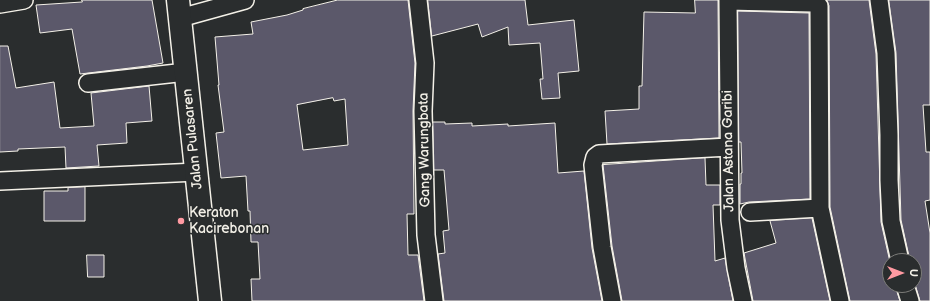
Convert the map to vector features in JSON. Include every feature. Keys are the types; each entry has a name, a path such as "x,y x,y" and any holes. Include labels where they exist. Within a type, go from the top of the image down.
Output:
{"main road":[{"name":"Jalan Pulasaren","path":"179,9 210,301"}],"street":[{"path":"0,4 24,0"},
{"path":"179,9 244,0"},
{"name":"Gang Warungbata","path":"418,0 425,63 423,110 426,228 434,301"},
{"path":"879,0 886,53 891,221 898,253"},
{"path":"728,1 812,3 819,6 820,208 840,301"},
{"name":"Jalan Astana Garibi","path":"728,1 730,220 736,268 743,301"},
{"path":"88,83 186,72"},
{"path":"612,301 602,247 596,200 593,165 596,157 599,154 729,147"},
{"path":"0,181 197,172"},
{"path":"750,212 820,208"}],"building":[{"path":"82,0 152,0 163,63 80,74 72,29 40,33 36,5 82,2"},
{"path":"338,0 408,0 415,63 413,111 414,214 407,214 408,255 418,255 424,301 252,301 251,279 260,279 258,242 251,242 250,211 248,211 246,176 221,178 216,133 224,132 218,85 215,37 253,34 251,22 287,15 303,9","holes":["333,98 334,101 345,99 348,145 303,150 297,105"]},
{"path":"428,0 525,0 528,25 574,20 579,71 558,73 560,98 542,99 540,79 543,79 540,43 509,45 508,27 482,37 478,24 432,36"},
{"path":"695,0 718,0 719,138 607,144 605,111 639,109 639,86 642,86 644,12 695,13"},
{"path":"827,0 869,0 876,54 881,222 888,253 882,253 882,293 898,293 900,301 850,301 830,207 829,6"},
{"path":"889,0 930,0 930,105 923,105 926,152 930,152 930,200 925,201 930,233 930,301 920,301 918,293 922,293 922,253 908,253 901,220 896,53"},
{"path":"738,11 809,13 810,199 749,202 740,204 740,184 742,173 741,142 739,142"},
{"path":"0,46 8,46 16,88 54,82 60,128 94,126 91,93 149,86 152,121 126,123 127,143 97,145 99,166 66,168 65,147 18,149 18,151 0,152"},
{"path":"433,122 445,122 445,124 472,123 472,126 508,124 508,126 555,123 558,173 584,171 592,248 602,301 444,301 438,254 445,253 443,231 449,230 444,170 434,170"},
{"path":"705,158 706,185 720,185 720,205 713,205 715,261 725,258 733,301 622,301 612,246 603,165"},
{"path":"85,187 85,221 44,221 44,191 68,191 68,188"},
{"path":"812,218 830,301 753,301 744,253 776,243 770,221"},
{"path":"87,255 104,255 104,277 88,277"}],"place":[{"name":"Keraton Kacirebonan","path":"181,221"}]}
